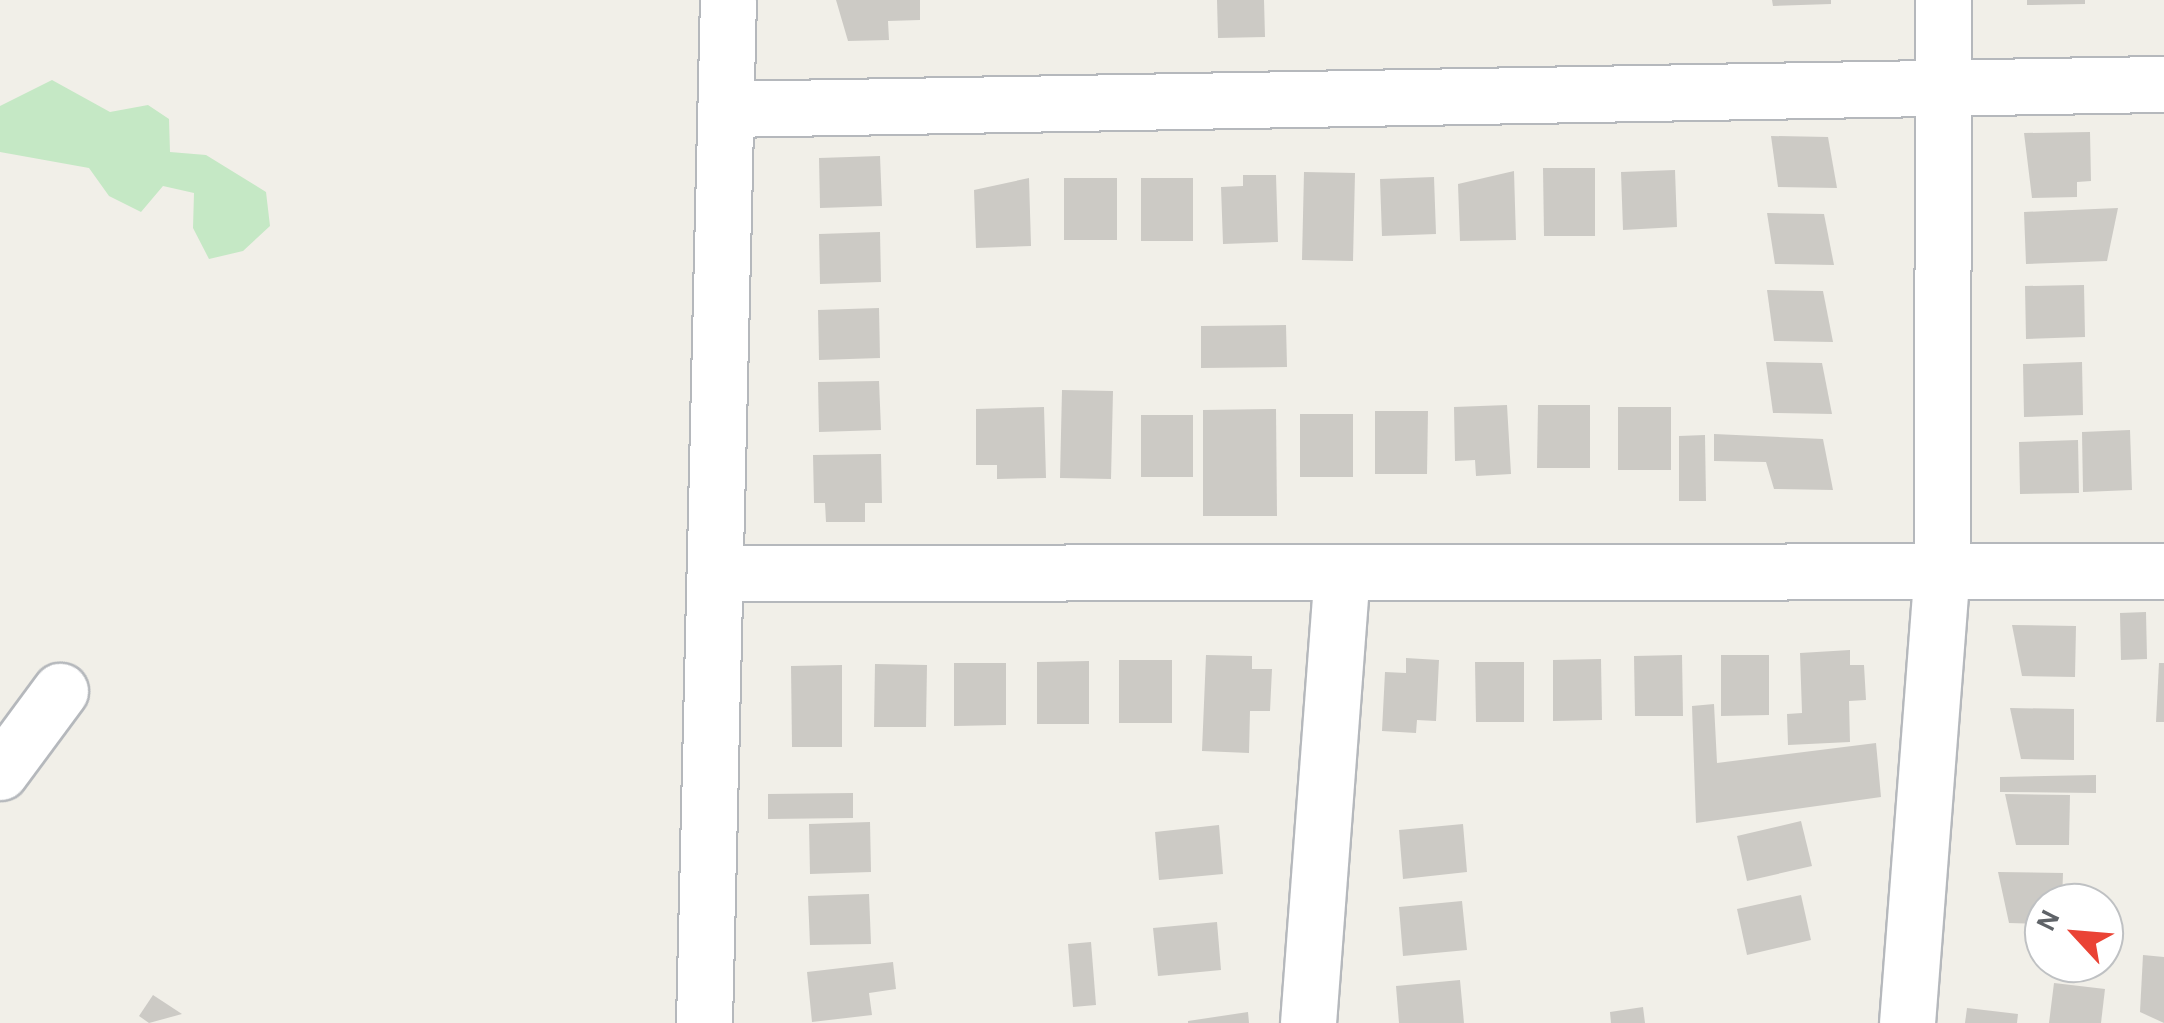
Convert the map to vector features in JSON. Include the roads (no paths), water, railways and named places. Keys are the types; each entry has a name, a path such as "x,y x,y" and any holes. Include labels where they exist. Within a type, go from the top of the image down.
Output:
{"street":[{"path":"704,1023 728,0"},
{"path":"1907,1023 1942,568 1943,0"},
{"path":"726,109 2164,84"},
{"path":"715,573 1342,574 1942,568 2164,571"},
{"path":"1308,1023 1342,574"},
{"path":"0,772 60,690"}]}
